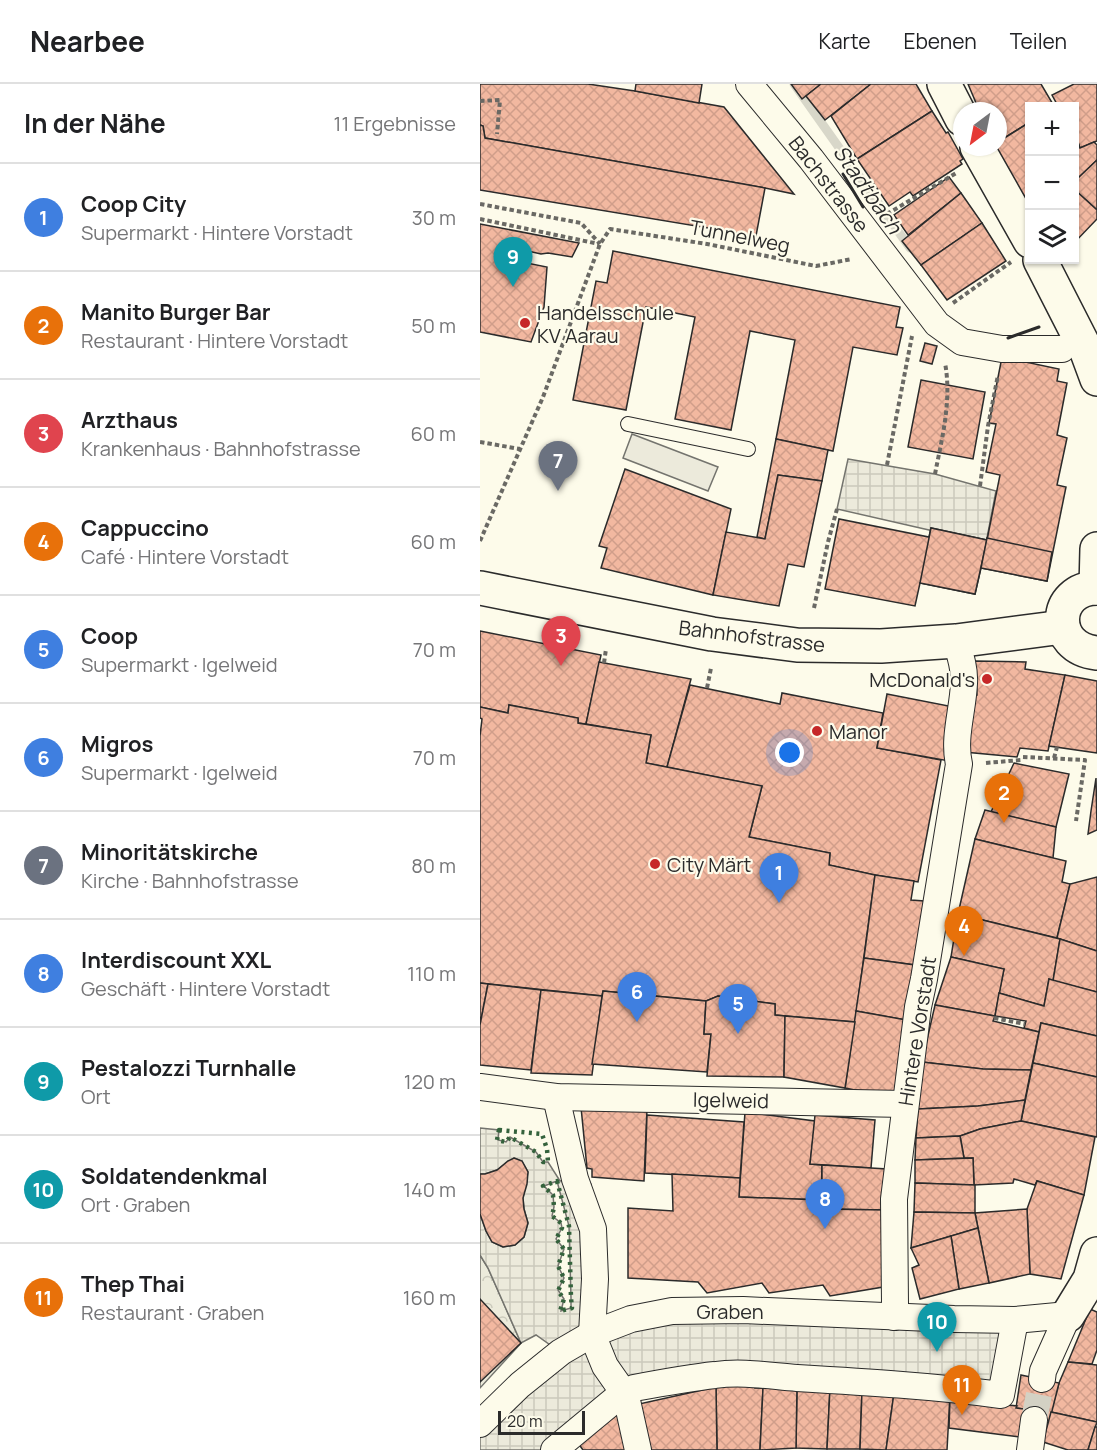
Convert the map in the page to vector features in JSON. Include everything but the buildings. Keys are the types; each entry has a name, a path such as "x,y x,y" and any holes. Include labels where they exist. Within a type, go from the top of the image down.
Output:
{"main road":[{"path":"944,84 954,102"},
{"path":"968,159 1025,248"},
{"path":"1035,264 1088,351 1097,379"},
{"path":"1097,549 1096,588 1088,588 1080,592 1067,603 1064,610 1063,627 1071,642 1078,648 1097,653"},
{"name":"Bahnhofstrasse","path":"480,588 712,634 797,645 881,646 956,641 1063,627"},
{"path":"1068,1315 1094,1272"}],"street":[{"name":"Bachstrasse","path":"749,84 812,159 919,300 944,314 962,342 1002,349 1062,349"},
{"name":"Hintere Vorstadt","path":"894,1317 894,1199 905,1104 918,1007 959,764 956,751 964,681 961,656 956,641"},
{"name":"Igelweid","path":"480,1087 556,1097 905,1104"},
{"path":"556,1097 574,1179 593,1229 595,1279 592,1334 605,1366 624,1392 638,1450"},
{"name":"Graben","path":"480,1424 520,1385 561,1352 592,1334 631,1319 672,1311 742,1310 1015,1320 1068,1315"},
{"path":"1042,1379 1043,1371 1068,1315"},
{"path":"554,1450 624,1392 634,1388 716,1374 756,1374 864,1383 895,1383 1001,1395 1015,1320"}],"lane":[{"path":"628,424 748,448"}],"path":[{"path":"480,101 500,100 497,134"},
{"path":"889,213 968,159"},
{"path":"480,204 581,223 600,244"},
{"path":"480,219 600,244"},
{"name":"Tunnelweg","path":"600,244 610,229 707,244 816,266 883,253"},
{"path":"480,541 543,397 600,244"},
{"path":"935,474 945,423 948,381 944,314 1025,255"},
{"path":"886,465 919,300"},
{"path":"980,486 1002,349"},
{"path":"480,442 520,449"},
{"path":"814,608 837,509"},
{"path":"604,663 606,650"},
{"path":"708,688 711,668"},
{"path":"1054,758 1057,747"},
{"path":"959,764 1022,759 1085,760 1077,821"},
{"path":"994,1018 1025,1024"}],"green space":[{"path":"480,1255 521,1343 480,1388"}],"shaded area":[{"path":"632,434 718,467 708,491 623,458"},
{"path":"848,459 935,474 996,491 986,543 837,509"},
{"path":"480,1128 499,1130 498,1140 506,1142 510,1137 536,1152 543,1162 548,1162 560,1181 575,1179 591,1184 594,1258 592,1333 672,1311 1005,1332 1003,1383 864,1383 636,1390 567,1450 480,1450 480,1429 560,1352 536,1335 521,1343 480,1255 480,1214 492,1242 503,1247 515,1245 524,1237 528,1223 523,1198 528,1172 522,1161 514,1158 497,1170 480,1174","holes":["557,1181 569,1226 571,1308 561,1311 564,1299 558,1290 564,1278 558,1266 564,1249 556,1239 562,1228 561,1223 552,1216 553,1195 544,1186"]}],"waterway":[{"name":"Stadtbach","path":"794,84 910,248"}],"tunnel":[{"path":"1034,1420 1042,1379"}],"hedge":[{"path":"499,1130 542,1134 548,1162 543,1162 536,1152 510,1137 506,1142 497,1140 499,1130"},
{"path":"557,1181 569,1226 572,1308 560,1311 564,1299 558,1291 564,1278 558,1266 564,1249 556,1239 562,1228 561,1223 552,1216 553,1195 543,1186 557,1181"}],"wall":[{"path":"843,174 863,207"},
{"path":"1008,338 1039,327"}],"place":[{"name":"Pestalozzi Turnhalle","path":"513,287"},
{"name":"Handelsschule KV Aarau","path":"525,323"},
{"name":"Minoritätskirche","path":"558,491"},
{"name":"Arzthaus","path":"561,666"},
{"name":"McDonald's","path":"987,679"},
{"name":"Manor","path":"817,731"},
{"name":"Manito Burger Bar","path":"1004,823"},
{"name":"City Märt","path":"655,864"},
{"name":"Coop City","path":"779,903"},
{"name":"Cappuccino","path":"964,956"},
{"name":"Migros","path":"637,1022"},
{"name":"Coop","path":"738,1034"},
{"name":"Interdiscount XXL","path":"825,1229"},
{"name":"Soldatendenkmal","path":"937,1352"},
{"name":"Thep Thai","path":"962,1415"}]}
